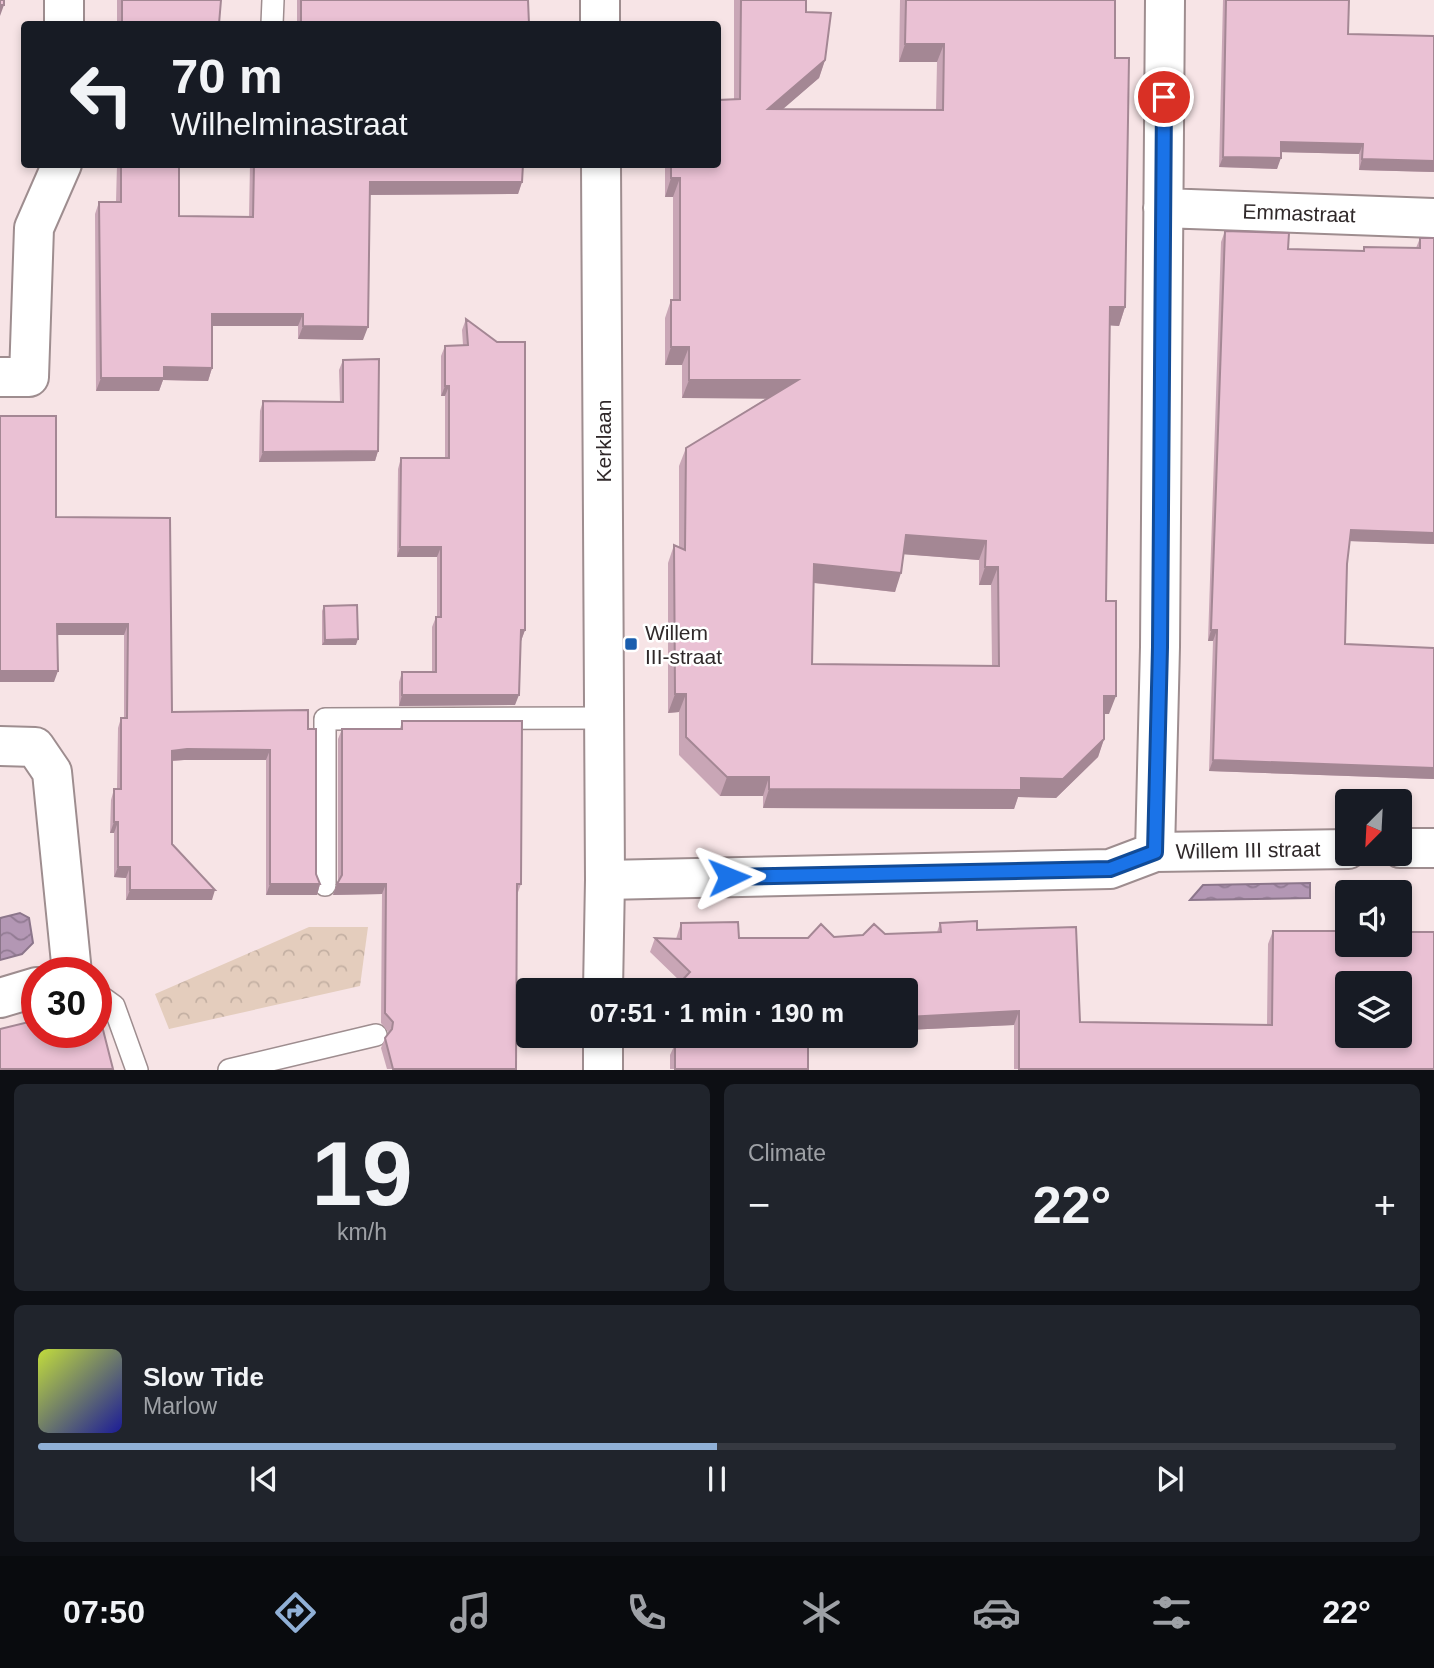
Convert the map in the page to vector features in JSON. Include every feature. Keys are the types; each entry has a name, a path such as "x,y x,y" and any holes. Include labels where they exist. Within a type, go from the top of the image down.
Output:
{"street":[{"path":"64,0 64,21"},
{"path":"600,0 600,21"},
{"path":"1155,852 1160,647 1165,0"},
{"path":"0,377 29,377 34,228 60,168"},
{"name":"Kerklaan","path":"601,168 603,978"},
{"name":"Emmastraat","path":"1163,208 1434,218"},
{"path":"0,746 35,747 52,772 70,957"},
{"path":"1412,848 1434,848"},
{"name":"Willem III straat","path":"605,880 1110,869 1155,852 1335,849"},
{"path":"0,998 21,992"},
{"path":"603,1048 603,1069"}],"lane":[{"path":"272,21 273,0"},
{"path":"325,885 325,719 604,718"},
{"path":"112,1005 137,1069"},
{"path":"229,1069 376,1035"}],"green space":[{"path":"309,927 368,927 360,986 169,1029 155,994"}],"water":[{"path":"1310,883 1310,898 1190,900 1203,885"},
{"path":"20,913 29,918 33,943 22,954 0,960 0,918"}],"building":[{"path":"122,0 221,0 219,21 122,21"},
{"path":"301,0 528,0 529,21 301,21"},
{"path":"741,0 806,0 806,12 831,13 825,60 768,109 943,110 944,44 905,44 906,0 1115,0 1115,58 1129,58 1125,307 1110,307 1106,601 1116,601 1116,696 1104,696 1104,739 1063,779 1021,778 1021,790 769,789 769,777 727,777 686,737 686,694 675,694 674,545 685,550 686,448 798,380 689,380 689,347 671,347 671,300 680,300 680,178 671,178 671,168 721,168 721,100 740,99","holes":["906,535 986,541 985,567 998,567 999,666 812,664 814,564 901,573"]},
{"path":"1226,0 1349,0 1348,34 1434,36 1434,161 1362,159 1363,144 1281,142 1281,158 1223,157"},
{"path":"121,168 179,168 179,216 253,217 254,168 523,168 522,182 370,182 368,327 303,326 303,314 212,314 212,368 164,367 164,378 101,378 99,202 121,202"},
{"path":"1225,231 1289,233 1288,249 1364,251 1364,247 1420,248 1420,238 1434,238 1434,533 1351,530 1347,564 1345,644 1434,648 1434,768 1213,760 1217,630 1211,630"},
{"path":"466,319 497,342 525,342 525,630 521,630 519,695 402,695 402,672 436,672 436,617 441,617 441,547 400,547 401,458 449,458 449,386 445,386 445,346 468,345"},
{"path":"379,359 378,451 263,452 263,401 343,402 343,360"},
{"path":"0,416 56,416 56,517 170,518 172,712 308,710 308,729 316,729 316,874 320,884 270,884 270,750 187,749 172,751 172,844 215,890 130,890 130,867 118,867 118,822 114,822 114,789 121,789 121,718 127,718 128,624 57,624 58,671 0,671"},
{"path":"357,605 358,639 325,640 324,606"},
{"path":"402,721 522,721 521,884 517,884 516,1069 393,1069 385,1038 392,1029 393,1022 385,1013 386,884 337,884 342,875 342,729 402,729"},
{"path":"977,921 977,930 1076,927 1080,1022 1272,1025 1273,931 1335,931 1335,957 1412,957 1412,932 1434,932 1434,1069 1019,1069 1019,1011 918,1016 918,978 684,978 690,972 655,938 681,939 681,923 738,922 739,938 808,938 821,924 834,937 863,935 874,924 885,934 941,932 940,923"},
{"path":"21,1024 21,1048 108,1048 113,1069 0,1069 0,1029"},
{"path":"675,1048 808,1048 808,1069 675,1069"}],"place":[{"name":"Willem III-straat","path":"631,644"}],"route":[{"path":"729,877 1110,869 1155,852 1160,647 1164,97"}]}
